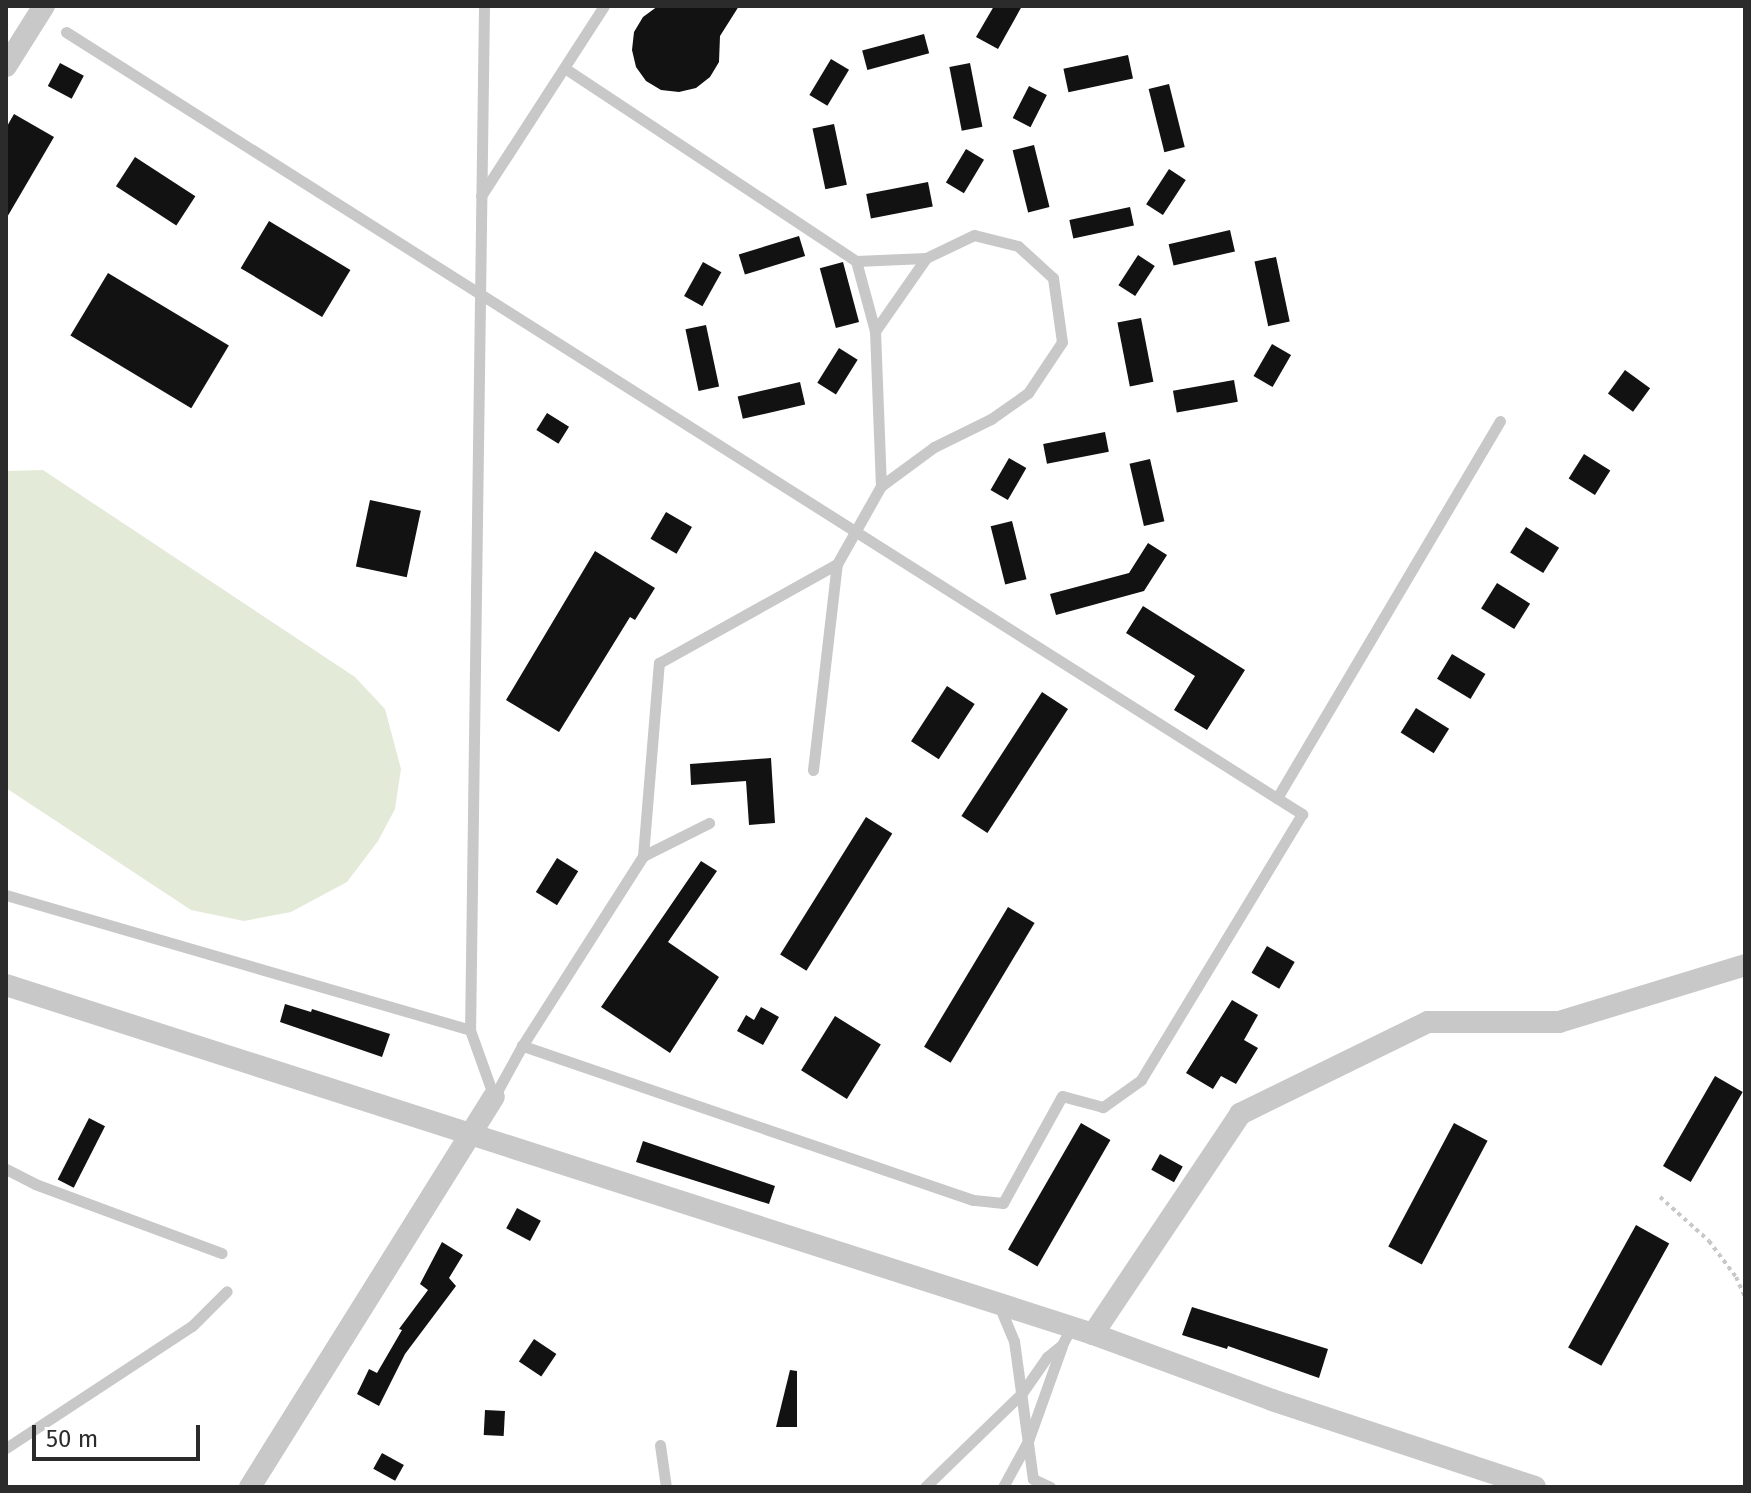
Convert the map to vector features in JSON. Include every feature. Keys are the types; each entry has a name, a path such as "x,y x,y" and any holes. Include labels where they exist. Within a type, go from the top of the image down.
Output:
{"street":[{"path":"6,66 44,6"},
{"path":"1093,1334 1240,1114 1428,1022 1559,1022 1745,965"},
{"path":"6,985 998,1303 1066,1336 1093,1334 1272,1400 1535,1487"},
{"path":"250,1487 494,1097"}],"lane":[{"path":"484,6 470,1030 494,1097"},
{"path":"481,197 604,6"},
{"path":"66,32 1302,814 1141,1080 1103,1107 1062,1096 1003,1203 973,1200 522,1046"},
{"path":"566,69 856,261 926,258 974,235 1018,246 1053,278 1062,342 1028,393 991,419 934,447 881,486 837,564 813,770"},
{"path":"875,331 926,258"},
{"path":"856,261 875,331 881,486"},
{"path":"1277,798 1500,421"},
{"path":"494,1097 522,1046 643,856 659,663 837,564"},
{"path":"643,856 709,823"},
{"path":"6,895 470,1030"},
{"path":"6,1169 35,1184 222,1253"},
{"path":"6,1448 192,1326 227,1291"},
{"path":"998,1303 1014,1341 1033,1479 1050,1487"},
{"path":"925,1487 1022,1393 1066,1336"},
{"path":"1003,1487 1028,1441 1066,1336"},
{"path":"660,1445 666,1487"}],"path":[{"path":"1660,1197 1709,1241 1736,1277 1745,1297"}],"green space":[{"path":"43,470 355,677 385,709 401,769 395,809 378,841 347,882 291,912 244,921 191,910 6,788 6,471"}],"building":[{"path":"658,6 739,6 720,36 719,62 710,77 696,88 679,92 661,90 646,81 636,67 632,50 634,32 643,17"},
{"path":"994,6 1022,6 998,49 976,37"},
{"path":"924,34 929,53 867,70 862,51"},
{"path":"1128,55 1133,78 1068,92 1063,69"},
{"path":"831,59 849,70 827,106 809,95"},
{"path":"60,63 84,76 72,99 48,86"},
{"path":"970,63 982,127 962,131 949,67"},
{"path":"1169,84 1185,147 1164,152 1149,89"},
{"path":"1029,86 1047,95 1030,127 1013,118"},
{"path":"14,114 54,137 6,219 6,128"},
{"path":"834,124 847,185 825,189 812,129"},
{"path":"1034,145 1049,207 1028,212 1013,150"},
{"path":"966,149 984,160 964,193 946,182"},
{"path":"135,157 195,196 176,226 116,186"},
{"path":"1169,169 1186,180 1163,215 1146,204"},
{"path":"928,182 933,207 871,219 866,194"},
{"path":"1130,207 1134,226 1073,238 1069,220"},
{"path":"269,221 350,270 322,317 241,268"},
{"path":"1230,230 1235,251 1174,266 1169,244"},
{"path":"799,236 805,256 745,275 739,254"},
{"path":"1138,255 1155,266 1135,296 1118,285"},
{"path":"1276,257 1290,322 1268,326 1254,262"},
{"path":"703,262 721,272 702,306 684,296"},
{"path":"843,262 859,322 836,328 820,268"},
{"path":"108,273 229,346 191,408 70,336"},
{"path":"1141,318 1153,382 1130,386 1117,323"},
{"path":"706,325 719,387 699,391 685,329"},
{"path":"1272,344 1291,355 1273,387 1254,376"},
{"path":"839,348 858,360 836,394 817,383"},
{"path":"1625,370 1650,388 1633,412 1608,393"},
{"path":"1234,380 1238,402 1177,412 1173,391"},
{"path":"800,382 805,404 743,419 738,396"},
{"path":"547,413 569,427 558,444 536,430"},
{"path":"1105,432 1109,452 1047,464 1043,444"},
{"path":"1584,454 1610,470 1595,495 1569,479"},
{"path":"1009,458 1026,468 1008,500 990,490"},
{"path":"1150,459 1164,521 1144,526 1130,464"},
{"path":"370,500 421,511 407,577 356,567"},
{"path":"666,512 692,527 676,554 650,539"},
{"path":"1012,521 1027,579 1005,585 991,526"},
{"path":"1526,527 1559,548 1543,573 1510,552"},
{"path":"1148,543 1167,555 1144,591 1056,615 1050,594 1129,573"},
{"path":"595,551 655,588 635,620 630,617 559,732 506,700"},
{"path":"1497,583 1530,604 1514,629 1481,608"},
{"path":"1143,606 1245,670 1207,730 1174,710 1195,676 1126,633"},
{"path":"1452,654 1485,674 1470,699 1437,679"},
{"path":"947,686 975,704 939,759 911,741"},
{"path":"1042,692 1068,709 987,833 961,816"},
{"path":"1416,708 1449,729 1434,753 1401,733"},
{"path":"771,758 775,823 749,825 746,781 691,785 690,764"},
{"path":"866,817 892,833 806,971 780,954"},
{"path":"557,858 578,871 557,905 536,892"},
{"path":"701,861 717,871 668,942 719,977 670,1053 601,1007"},
{"path":"1008,907 1035,923 951,1063 924,1047"},
{"path":"1267,946 1295,962 1279,989 1252,973"},
{"path":"1232,1000 1258,1015 1244,1040 1258,1048 1236,1084 1221,1076 1213,1089 1186,1073"},
{"path":"285,1004 311,1012 312,1009 390,1034 382,1057 280,1022"},
{"path":"761,1007 779,1017 763,1045 737,1031 746,1015 754,1020"},
{"path":"835,1016 881,1045 847,1099 801,1070"},
{"path":"1715,1076 1743,1092 1691,1182 1663,1166"},
{"path":"89,1118 105,1126 74,1188 58,1179"},
{"path":"1081,1123 1110,1140 1037,1266 1008,1249"},
{"path":"1454,1123 1488,1141 1422,1264 1388,1247"},
{"path":"643,1141 775,1186 769,1204 636,1162"},
{"path":"1160,1154 1183,1167 1174,1182 1151,1170"},
{"path":"517,1208 541,1221 530,1241 506,1228"},
{"path":"1636,1225 1669,1243 1601,1366 1568,1347"},
{"path":"442,1242 463,1255 449,1278 456,1286 405,1354 379,1406 357,1394 369,1369 377,1373 402,1330 399,1329 428,1290 420,1284"},
{"path":"1192,1307 1328,1349 1319,1378 1228,1346 1227,1349 1182,1335"},
{"path":"534,1339 556,1354 541,1376 519,1361"},
{"path":"790,1370 797,1371 797,1427 776,1427"},
{"path":"485,1410 505,1411 504,1436 484,1435"},
{"path":"382,1453 404,1465 395,1481 373,1469"}]}
